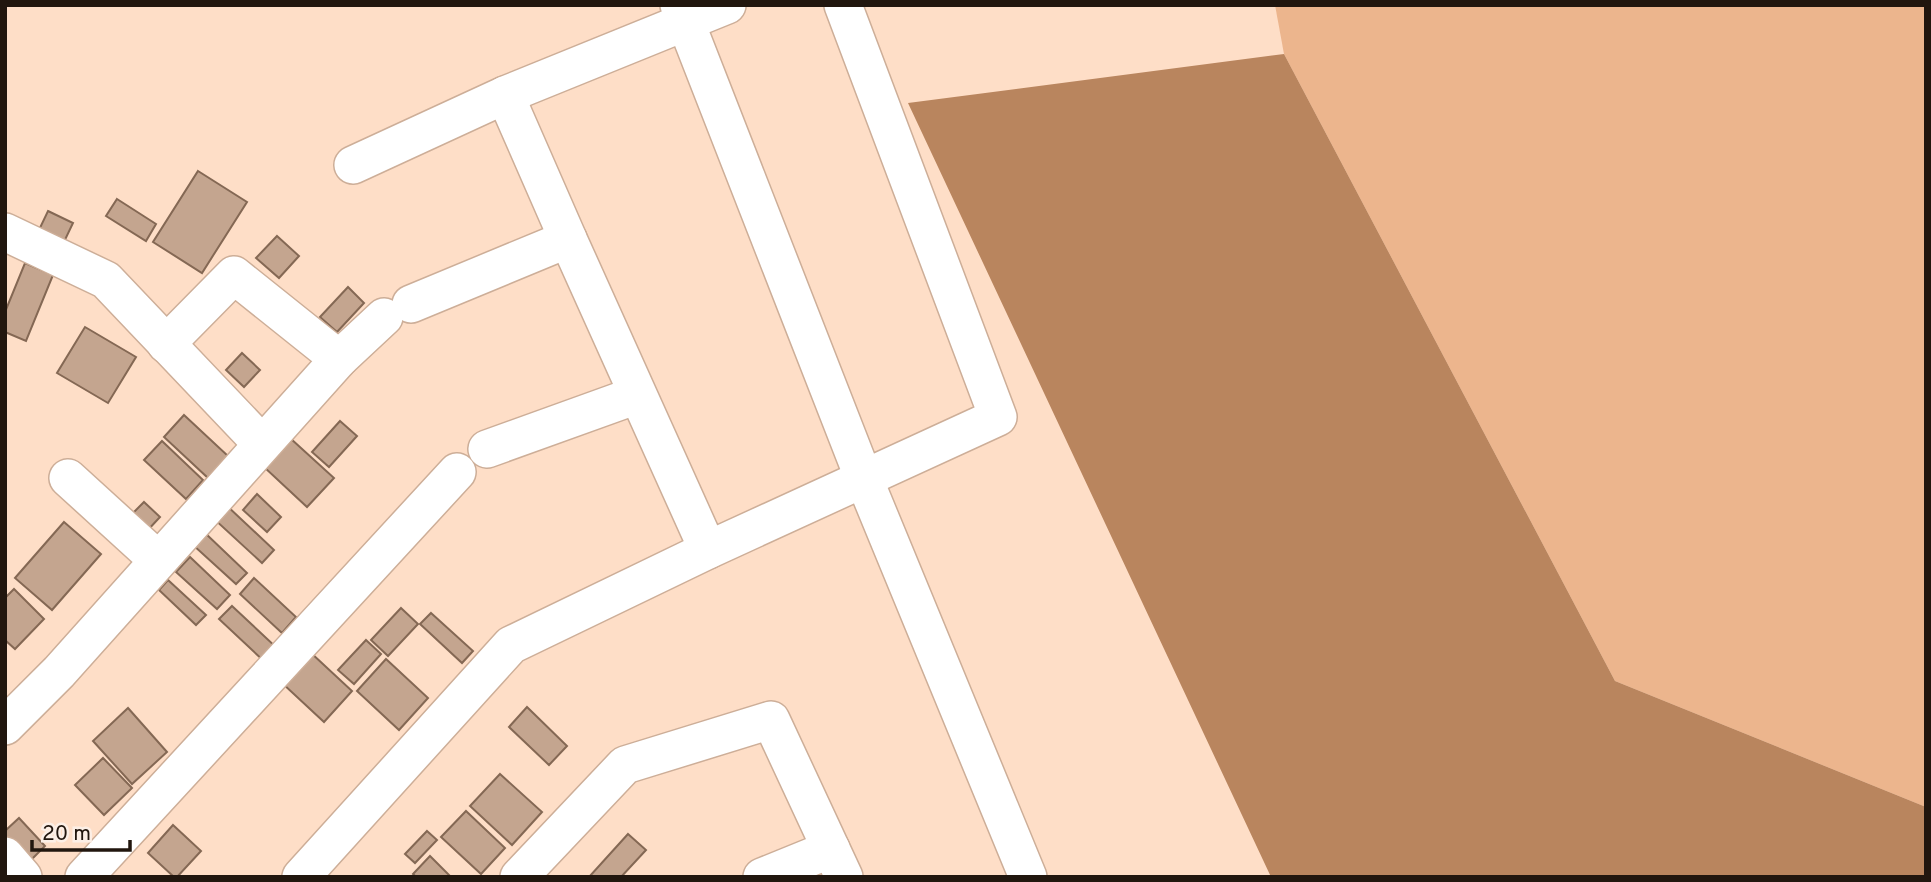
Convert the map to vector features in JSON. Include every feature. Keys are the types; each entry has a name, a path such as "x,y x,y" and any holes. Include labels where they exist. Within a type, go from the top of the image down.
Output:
{"street":[{"path":"353,165 683,13 727,5"},
{"path":"301,877 511,645 708,550 999,417 843,5"},
{"path":"683,13 864,479 1028,877"},
{"path":"505,95 708,550"},
{"path":"5,232 106,279 262,444"},
{"path":"5,726 59,672 339,359 398,310 568,239"},
{"path":"166,344 234,275 339,359"},
{"path":"486,449 637,395"},
{"path":"84,877 457,472"},
{"path":"68,478 158,561"},
{"path":"519,877 625,765 771,720 838,863 762,877"},
{"path":"5,856 23,877"}],"shaded area":[{"path":"1275,5 1926,5 1926,807 1615,681 1284,54"},
{"path":"1284,54 1615,681 1926,807 1926,877 1271,877 908,103"}],"building":[{"path":"198,171 247,202 202,273 153,242"},
{"path":"117,199 156,224 146,241 106,216"},
{"path":"48,211 73,223 63,244 38,232"},
{"path":"277,236 299,256 279,278 256,258"},
{"path":"25,263 53,275 26,341 5,332 5,312"},
{"path":"348,287 364,303 337,332 320,317"},
{"path":"85,327 136,357 108,403 57,373"},
{"path":"242,353 260,370 244,387 226,370"},
{"path":"184,415 228,456 208,478 164,437"},
{"path":"340,421 357,436 329,467 312,452"},
{"path":"290,438 334,478 307,507 264,467"},
{"path":"162,441 203,480 186,499 144,460"},
{"path":"257,494 281,517 267,532 243,510"},
{"path":"144,502 160,517 146,532 130,516"},
{"path":"225,504 274,550 262,563 213,518"},
{"path":"64,522 101,554 52,610 15,578"},
{"path":"204,532 247,573 236,584 193,545"},
{"path":"190,557 230,595 217,609 176,572"},
{"path":"254,578 296,617 282,633 240,594"},
{"path":"168,580 206,615 196,625 159,590"},
{"path":"14,589 44,619 15,649 5,640 5,598"},
{"path":"232,606 278,649 266,663 219,619"},
{"path":"401,608 418,624 388,656 371,640"},
{"path":"431,613 473,651 462,663 420,624"},
{"path":"366,640 381,654 354,684 338,670"},
{"path":"310,652 352,691 324,722 282,683"},
{"path":"386,659 428,698 399,730 357,691"},
{"path":"527,707 567,746 549,765 509,727"},
{"path":"128,708 167,752 132,784 93,741"},
{"path":"103,758 132,788 104,815 75,785"},
{"path":"500,774 542,812 512,845 470,806"},
{"path":"466,811 505,848 481,874 441,837"},
{"path":"19,818 45,846 27,864 5,842 5,831"},
{"path":"173,825 201,851 177,877 148,853"},
{"path":"427,831 437,840 415,863 405,854"},
{"path":"628,834 646,850 621,877 589,877"},
{"path":"430,856 451,877 416,877 413,874"}]}
